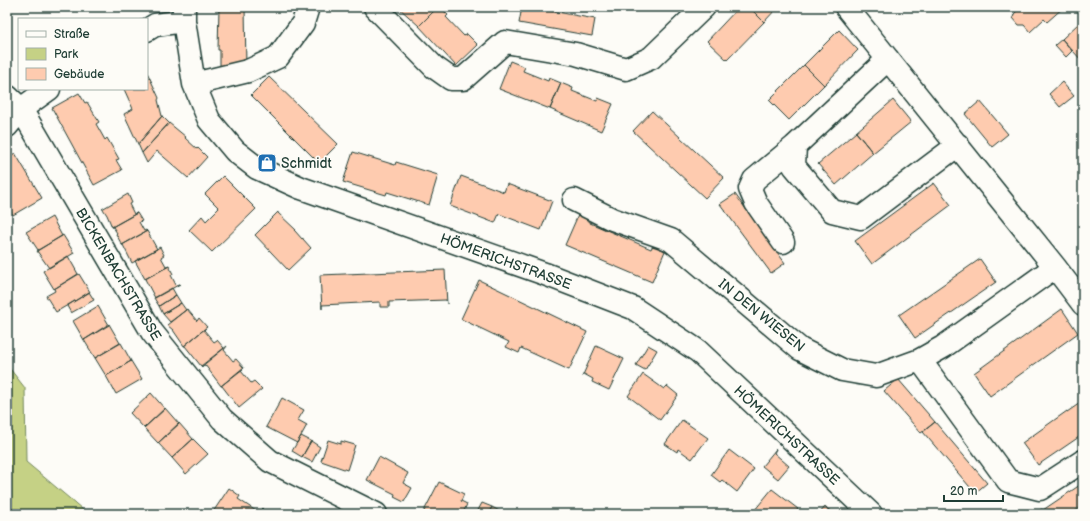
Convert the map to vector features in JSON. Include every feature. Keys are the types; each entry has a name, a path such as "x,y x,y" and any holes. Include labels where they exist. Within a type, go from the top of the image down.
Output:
{"street":[{"path":"194,84 248,71 278,57 303,24 308,7"},
{"path":"375,7 434,67 451,79 463,79 505,42 576,54 626,70 651,58 704,7"},
{"path":"846,7 958,145 1083,304"},
{"path":"148,29 155,25 184,14"},
{"name":"HÖMERICHSTRASSE","path":"184,14 194,84 209,120 235,151 265,173 301,188 545,274 632,308 698,351 871,514"},
{"path":"783,242 756,203 750,189 754,180 795,146 888,59"},
{"path":"7,126 14,102 46,90"},
{"name":"BICKENBACHSTRASSE","path":"14,102 152,332 222,419 270,461 376,514"},
{"path":"795,146 794,166 832,211 861,218 958,145"},
{"name":"IN DEN WIESEN","path":"574,200 612,219 671,240 800,350 842,370 876,376 920,360 943,347 1055,267"},
{"path":"920,360 1008,481 1040,489 1083,461"}],"green space":[{"path":"7,365 25,388 26,462 88,514 7,514"}],"building":[{"path":"219,7 245,7 246,67 220,67 220,50 218,50"},
{"path":"398,7 438,7 419,26"},
{"path":"438,7 440,7 448,15 446,17 464,36 467,34 478,45 456,66 419,26"},
{"path":"522,7 530,7 595,19 592,36 519,23"},
{"path":"739,7 749,7 764,22 727,60 707,41"},
{"path":"749,7 778,7 764,22"},
{"path":"1021,7 1064,7 1047,22 1044,19 1030,32 1024,25 1019,25 1013,18 1014,14"},
{"path":"1079,23 1083,27 1083,62 1062,39"},
{"path":"839,30 858,50 824,85 804,65"},
{"path":"1062,39 1072,51 1066,57 1055,45"},
{"path":"510,61 525,67 523,71 548,81 549,78 561,83 550,109 499,89"},
{"path":"804,65 824,85 789,120 769,100"},
{"path":"148,74 159,98 158,100 162,116 138,144 124,114 133,109 124,90 148,90"},
{"path":"269,77 338,144 319,163 251,95"},
{"path":"1062,82 1074,96 1060,107 1049,94"},
{"path":"561,83 573,88 572,91 597,101 598,98 613,104 601,131 550,109"},
{"path":"79,93 85,103 87,102 99,122 96,124 105,140 107,138 119,159 116,160 122,170 94,185 52,108"},
{"path":"893,100 911,122 873,153 856,132"},
{"path":"980,101 1008,134 992,147 965,114"},
{"path":"652,111 724,178 705,198 633,131"},
{"path":"162,116 169,123 142,153 138,144"},
{"path":"169,123 207,157 188,178 157,151 147,163 142,153"},
{"path":"856,132 873,153 836,185 818,164"},
{"path":"353,152 395,165 396,162 438,175 429,205 387,192 386,195 343,182"},
{"path":"15,153 42,198 13,215 7,205 7,158"},
{"path":"223,176 256,209 212,252 189,230 202,216 206,221 219,208 205,194"},
{"path":"461,176 504,192 507,184 552,201 541,230 499,214 495,223 450,206"},
{"path":"934,183 951,205 872,264 855,241"},
{"path":"128,194 132,203 129,204 134,214 137,213 112,227 107,215 102,209"},
{"path":"735,194 785,263 771,273 720,204"},
{"path":"278,212 311,248 288,270 255,235"},
{"path":"137,213 142,221 139,222 144,231 147,231 122,245 116,234 117,233 112,227"},
{"path":"579,213 592,218 590,223 651,249 653,245 665,251 652,282 565,245"},
{"path":"52,217 62,236 38,250 26,232"},
{"path":"147,231 157,249 132,263 122,245"},
{"path":"63,235 74,253 49,268 37,251"},
{"path":"160,247 164,255 161,257 166,266 169,266 145,279 135,261"},
{"path":"68,256 78,274 54,289 43,271"},
{"path":"980,259 996,282 915,338 899,315"},
{"path":"169,266 173,274 171,275 176,285 180,284 155,298 145,279"},
{"path":"445,270 447,304 446,300 389,302 389,307 380,307 380,302 322,305 322,309 320,275"},
{"path":"79,274 90,292 56,312 46,296 55,291 54,289"},
{"path":"479,280 587,332 569,370 521,348 519,353 506,347 509,342 461,319"},
{"path":"172,288 176,295 159,306 154,298"},
{"path":"89,292 94,300 71,313 67,306"},
{"path":"176,295 181,303 163,314 159,306"},
{"path":"181,303 186,310 170,322 163,314"},
{"path":"98,306 109,325 84,340 73,321"},
{"path":"187,309 197,321 199,318 207,327 184,346 173,330 167,325"},
{"path":"1062,309 1078,333 990,396 974,373"},
{"path":"109,324 120,343 95,358 84,340"},
{"path":"207,327 204,330 214,342 217,340 224,348 201,366 184,346"},
{"path":"121,343 131,361 106,376 95,358"},
{"path":"648,345 657,350 645,370 636,365"},
{"path":"227,346 224,350 233,361 236,359 244,368 221,386 205,365 201,367"},
{"path":"596,346 624,359 609,390 592,382 593,379 584,374 582,377"},
{"path":"131,361 142,379 116,394 106,376"},
{"path":"244,367 241,371 251,383 254,381 262,389 239,408 221,386"},
{"path":"643,374 664,389 667,386 678,395 660,420 628,396"},
{"path":"898,379 935,422 921,433 884,391"},
{"path":"151,393 165,409 144,428 130,413"},
{"path":"282,398 304,410 298,420 307,425 297,443 266,427"},
{"path":"1083,401 1083,436 1082,435 1038,465 1022,443"},
{"path":"165,408 179,424 158,443 144,428"},
{"path":"682,420 708,438 692,459 678,449 677,452 665,444"},
{"path":"935,422 987,483 975,493 923,432"},
{"path":"179,423 193,439 172,458 158,443"},
{"path":"301,436 311,441 302,457 292,451"},
{"path":"193,439 208,454 186,474 172,458"},
{"path":"328,440 341,444 341,441 355,445 347,470 321,461"},
{"path":"311,441 320,447 312,462 302,457"},
{"path":"776,449 774,453 789,466 778,479 762,466"},
{"path":"729,450 754,469 737,492 722,480 720,482 711,475"},
{"path":"379,457 408,473 403,483 412,488 404,502 394,497 395,494 367,480"},
{"path":"439,482 464,494 461,501 467,504 464,511 469,514 423,513"},
{"path":"1083,483 1083,506 1071,514 1034,514 1042,509 1043,510"},
{"path":"229,488 240,496 238,499 259,513 263,508 262,510 266,513 216,514 213,512"},
{"path":"772,489 798,509 794,514 757,514 754,511"},
{"path":"482,503 492,507 488,514 476,514"},
{"path":"492,507 505,514 488,514"},
{"path":"825,507 832,512 831,514 819,514"}],"place":[{"name":"Schmidt","path":"267,163"}]}
